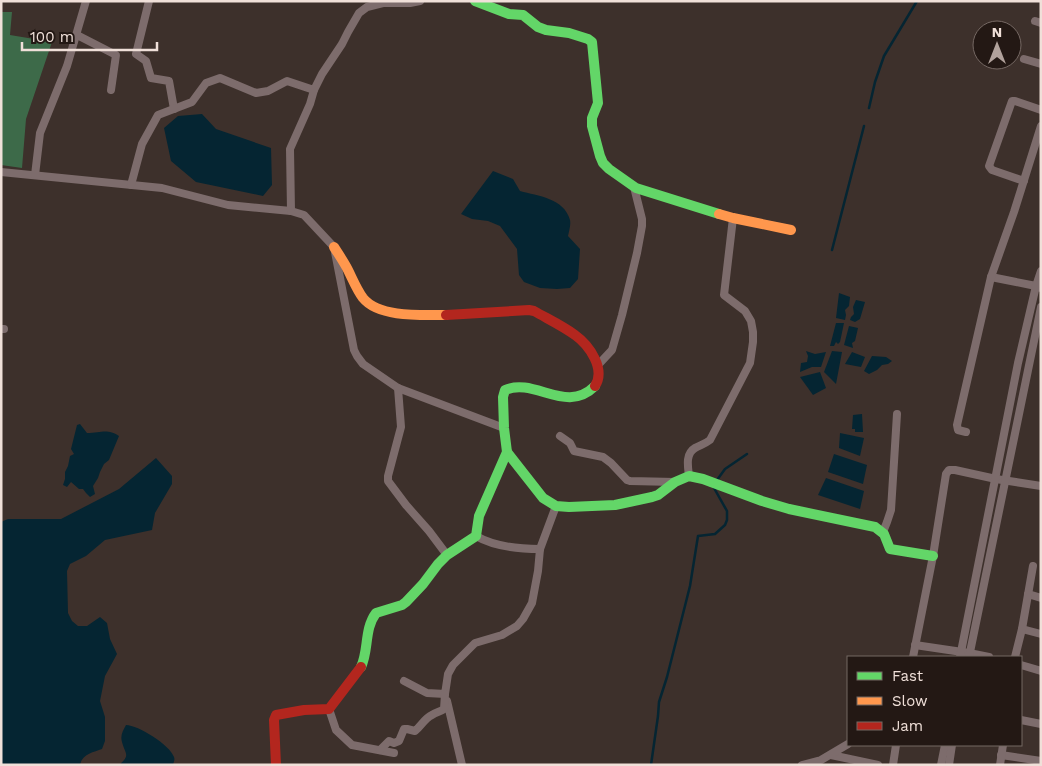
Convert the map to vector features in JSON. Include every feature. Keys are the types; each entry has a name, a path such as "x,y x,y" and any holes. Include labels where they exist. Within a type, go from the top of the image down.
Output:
{"street":[{"path":"35,175 42,126 67,66 86,1"},
{"path":"149,1 136,54 146,62 151,78 169,82 174,109"},
{"path":"291,211 290,149 322,74 360,13 367,7 390,2 410,3 420,1"},
{"path":"476,1 509,14 523,15 538,27 546,30 569,33 592,42 598,103 592,118 592,126 603,163 609,169 634,187 733,218 791,230"},
{"path":"77,35 116,55 111,90"},
{"path":"1024,59 1041,64"},
{"path":"131,185 142,144 158,115 192,102 206,83 220,78 256,92 268,91 287,82 314,90"},
{"path":"1024,181 992,170 989,166 1012,101 1041,110"},
{"path":"966,432 958,430 957,424 991,277 1041,126"},
{"path":"1,172 162,188 228,205 291,211 304,215 334,247 362,296 374,307 402,314 438,315 488,314 528,310 534,311 576,335 581,339 598,365 599,376 597,383 587,392 578,397 567,397 546,392 507,388 504,393 504,428 508,452 543,498 556,506 615,505 652,497 658,495 675,482 689,476 774,505 875,527 886,535 890,549 932,556"},
{"path":"598,365 612,350 637,253 642,219 634,187"},
{"path":"689,476 688,457 696,447 704,445 710,440 751,359 754,332 751,321 742,308 724,295 733,218"},
{"path":"334,247 354,350 363,364 398,388 504,428"},
{"path":"960,654 1018,363 1041,271"},
{"path":"991,277 1038,287"},
{"path":"915,645 969,655 1041,307"},
{"path":"398,388 401,427 388,481 447,555"},
{"path":"883,532 890,510 897,414"},
{"path":"560,436 570,444 574,451 603,457 608,460 630,481 675,482"},
{"path":"329,709 362,666 373,616 376,613 406,602 424,584 447,555 476,536 479,516 508,452"},
{"path":"913,656 946,474 949,470 1041,486"},
{"path":"380,750 389,741 394,743 399,741 404,729 415,731 429,717 444,709 448,674 453,666 476,643 502,635 517,626 524,619 534,595 540,549 556,506"},
{"path":"476,536 512,548 540,549"},
{"path":"1015,656 1033,566"},
{"path":"1028,594 1041,598"},
{"path":"1022,629 1041,634"},
{"path":"1022,665 1041,670"},
{"path":"404,682 427,693 445,694"},
{"path":"445,694 462,765"},
{"path":"329,709 336,730 352,745 394,753"},
{"path":"276,765 274,720 276,715 304,710 329,709"},
{"path":"1022,720 1041,724"},
{"path":"802,765 820,762 847,745"},
{"path":"893,765 896,746"},
{"path":"941,765 945,746"},
{"path":"948,765 952,746"},
{"path":"1000,765 1003,746"},
{"path":"831,755 857,763 878,765"},
{"path":"1002,755 1041,761"}],"green space":[{"path":"1,12 12,12 10,35 52,42 26,119 22,168 1,165"}],"water":[{"path":"202,114 216,129 271,148 272,185 263,196 196,182 171,161 164,128 178,116"},
{"path":"493,171 513,179 520,191 556,202 567,213 570,220 568,236 580,249 578,279 570,288 540,288 524,282 519,275 517,249 500,226 488,221 472,219 461,214"},
{"path":"839,293 850,297 849,306 845,310 845,320 836,318"},
{"path":"856,300 865,302 860,319 855,322 850,320 854,314 853,307"},
{"path":"836,323 844,323 840,342 830,346"},
{"path":"849,326 858,328 855,341 852,343 853,348 844,345"},
{"path":"806,351 815,354 826,352 821,367 812,367 800,372 801,363 807,362 808,356"},
{"path":"832,351 842,352 836,384 824,372"},
{"path":"852,352 865,357 861,367 845,364"},
{"path":"872,356 886,357 892,361 869,374 864,371"},
{"path":"820,372 826,388 813,395 800,377"},
{"path":"862,414 863,432 855,432 855,429 852,429 853,415"},
{"path":"80,424 87,433 107,432 119,436 109,460 104,464 93,486 95,494 90,497 83,489 79,489 71,482 67,487 63,485 70,456 74,454 71,449 77,425"},
{"path":"840,433 864,438 860,456 839,448"},
{"path":"834,454 867,465 863,484 828,472"},
{"path":"156,458 172,476 172,484 155,513 152,530 105,540 86,556 70,564 67,571 68,613 72,621 78,626 87,626 100,617 107,623 110,639 117,654 105,676 100,701 105,717 105,741 102,749 92,752 83,758 80,765 1,765 1,522 8,519 61,519 119,489"},
{"path":"826,478 864,491 860,509 818,495"},
{"path":"126,725 138,728 166,747 174,757 173,765 119,765 126,756 121,737"}],"waterway":[{"path":"869,108 884,56 917,1"},
{"path":"832,250 864,126"},
{"path":"717,480 725,469 747,454"},
{"path":"651,765 659,702 690,586 698,536 715,534 725,525 727,520 727,511 714,488"}],"traffic: fast":[{"path":"475,1 509,14 523,15 538,27 546,30 569,33 592,42 598,103 592,118 592,126 603,163 636,188 719,214"},
{"path":"361,667 368,633 376,613 406,602 447,555 476,536 479,516 507,452 504,428 503,397 505,390 516,387 528,388 562,397 573,397 584,394 595,386"},
{"path":"507,452 543,498 556,506 615,505 652,497 658,495 675,482 689,476 703,479 789,509 875,527 884,534 890,549 933,556"}],"traffic: slow":[{"path":"719,214 791,230"},
{"path":"334,247 361,295 370,304 379,309 402,314 446,315"}],"traffic: jam":[{"path":"446,315 534,311 570,332 586,345 597,365 598,379 595,386"},
{"path":"276,765 274,720 276,715 304,710 329,709 361,667"}]}
